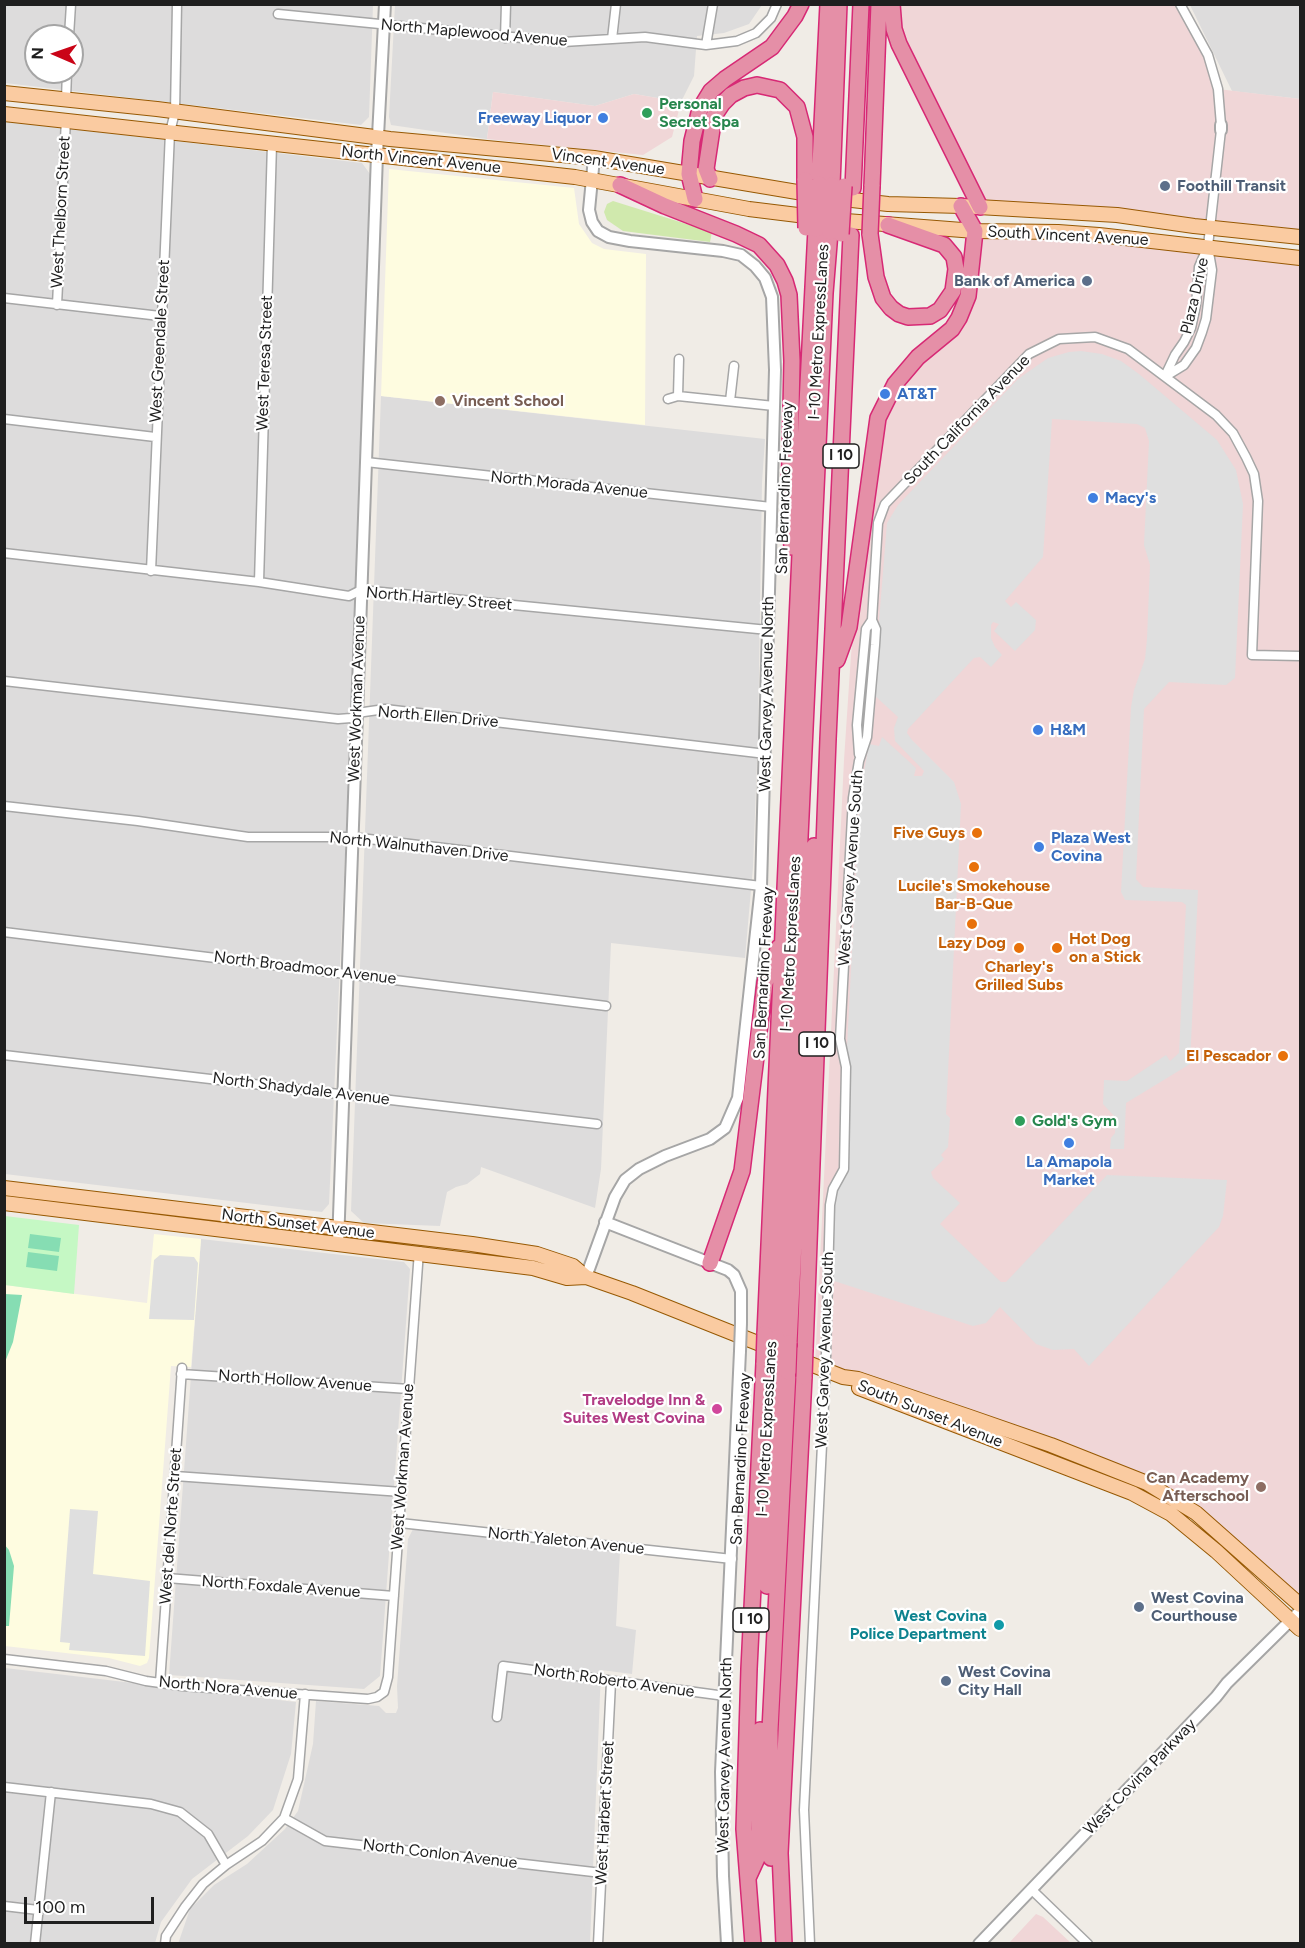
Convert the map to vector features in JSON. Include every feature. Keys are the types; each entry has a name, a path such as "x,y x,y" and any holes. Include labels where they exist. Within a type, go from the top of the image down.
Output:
{"highway":[{"path":"695,199 689,174 692,141 700,109 711,91 772,47 801,4"},
{"name":"I 10","path":"785,1944 780,1853 804,1377 831,678 830,230 832,187 828,4"},
{"path":"830,230 839,4"},
{"path":"832,187 852,4"},
{"name":"I 10","path":"832,187 861,4"},
{"path":"879,4 870,234 876,277 884,298 899,314 908,317 930,316 940,310 953,291 956,269 954,257 944,245 888,225"},
{"path":"892,4 894,29 899,44 980,207"},
{"path":"710,179 706,169 714,116 731,95 744,88 757,86 780,90 797,107 805,137 832,187"},
{"path":"620,185 759,245 777,265 785,281 789,295 792,361 789,504 798,619"},
{"path":"831,678 849,627 878,418 888,394 905,371 918,357 945,336 959,318 970,283 975,231 961,206"},
{"name":"San Bernardino Freeway","path":"753,1944 744,1829 748,1681 780,1342 784,936 809,360 802,325 830,230"},
{"name":"I-10 Metro ExpressLanes","path":"781,1883 770,1855 776,1368 780,1342 830,230"},
{"path":"710,1263 742,1172 765,982 784,936"},
{"path":"742,1944 749,1901"}],"main road":[{"name":"North Vincent Avenue","path":"4,93 378,138"},
{"name":"North Vincent Avenue","path":"4,114 66,119 591,179 749,209 830,230"},
{"name":"Vincent Avenue","path":"378,138 594,158 710,179 832,187"},
{"name":"South Vincent Avenue","path":"832,187 888,204 1117,215 1300,237"},
{"name":"South Vincent Avenue","path":"830,230 888,225 975,231 1059,232 1208,246 1300,258"},
{"name":"North Sunset Avenue","path":"4,1188 537,1254 573,1266 586,1276 780,1342 843,1377"},
{"name":"North Sunset Avenue","path":"4,1203 533,1268 567,1278 586,1276"},
{"name":"South Sunset Avenue","path":"843,1377 858,1379 980,1420 1147,1483 1196,1513 1300,1605"},
{"name":"South Sunset Avenue","path":"843,1377 856,1387 1132,1493 1171,1514 1297,1620"}],"street":[{"path":"70,24 71,4"},
{"name":"West Greendale Street","path":"151,571 160,316 170,132 175,112 177,4"},
{"name":"West Workman Avenue","path":"338,1244 377,155 385,4"},
{"path":"505,38 506,4"},
{"path":"612,39 616,4"},
{"path":"706,45 713,4"},
{"name":"North Maplewood Avenue","path":"278,14 505,38 563,42 645,37 706,45 737,41 756,33 771,18 777,4"},
{"path":"1165,376 1184,365 1196,348 1206,319 1212,270 1208,246 1221,145 1218,88 1208,55 1180,4"},
{"path":"66,99 67,84"},
{"name":"West Thelborn Street","path":"57,305 66,119"},
{"name":"West Teresa Street","path":"259,582 272,144"},
{"name":"West Garvey Avenue North","path":"586,1276 615,1197 626,1180 639,1169 711,1139 725,1128 738,1098 761,886 774,406 774,320 772,297 765,278 741,255 723,250 609,237 598,231 592,222 589,210 594,158"},
{"name":"Plaza Drive","path":"1165,376 1191,328 1196,305 1199,267 1208,246"},
{"path":"4,298 160,316"},
{"name":"South California Avenue","path":"879,523 885,504 1029,354 1059,339 1095,338 1128,349 1165,376 1216,415 1241,447 1254,474 1258,501 1252,655 1300,656"},
{"path":"678,396 679,359"},
{"path":"730,401 734,366"},
{"path":"668,399 678,396 774,406"},
{"path":"4,419 155,437"},
{"name":"North Morada Avenue","path":"366,462 771,507"},
{"name":"West Garvey Avenue South","path":"810,1944 804,1810 825,1384 830,1205 833,1189 844,1169 846,1067 840,1037 853,798 859,761 857,725 866,629 872,620 879,523"},
{"name":"North Hartley Street","path":"4,552 259,582 349,596 361,590 768,630"},
{"name":"North Ellen Drive","path":"4,681 338,719 351,718 357,712 385,709 766,754"},
{"name":"North Walnuthaven Drive","path":"4,806 138,821 248,837 352,837 761,886"},
{"name":"North Broadmoor Avenue","path":"4,932 606,1006"},
{"name":"North Shadydale Avenue","path":"4,1055 597,1124"},
{"name":"West Garvey Avenue North","path":"605,1222 728,1270 739,1283 742,1300 721,1772 728,1944"},
{"name":"West Workman Avenue","path":"381,1695 387,1688 388,1677 421,1238"},
{"name":"North Hollow Avenue","path":"182,1371 408,1389"},
{"name":"West del Norte Street","path":"160,1683 182,1371"},
{"path":"175,1476 402,1492"},
{"name":"North Yaleton Avenue","path":"400,1523 732,1559"},
{"name":"North Foxdale Avenue","path":"167,1578 394,1596"},
{"name":"West Covina Parkway","path":"979,1944 1227,1683 1297,1620"},
{"name":"North Nora Avenue","path":"4,1659 106,1671 160,1683 368,1698 381,1695"},
{"name":"North Roberto Avenue","path":"497,1717 503,1666 725,1696"},
{"name":"West Harbert Street","path":"598,1944 611,1682"},
{"path":"165,1944 166,1936 203,1884 226,1865 262,1841 284,1818 298,1779 305,1694"},
{"path":"4,1787 151,1804 180,1812 208,1834 226,1865"},
{"path":"35,1944 51,1792"},
{"name":"North Conlon Avenue","path":"284,1818 324,1841 602,1873"},
{"path":"1032,1890 1088,1944"},
{"path":"4,1906 38,1910"}],"shaded area":[{"path":"5,5 373,5 369,117 361,125 5,83"},
{"path":"395,5 762,5 749,24 724,33 697,36 694,76 681,102 634,94 595,106 493,92 487,139 391,125 389,117"},
{"path":"893,5 1180,5 1189,19 1218,89 1300,99 1300,237 980,207 906,60"},
{"path":"1190,5 1300,5 1300,99 1232,91"},
{"path":"493,92 595,106 634,94 681,102 672,137 643,155 487,139"},
{"path":"5,121 362,163 370,174 348,790 329,1204 322,1212 5,1174"},
{"path":"389,169 574,188 579,224 592,243 604,249 646,254 645,425 381,396"},
{"name":"Plaza West Covina","path":"975,231 1300,258 1300,1605 1196,1513 1147,1483 815,1365 844,760 851,655 873,446 883,406 959,318"},
{"path":"1081,351 1102,354 1121,361 1217,440 1236,470 1243,504 1235,678 1226,685 1169,682 1144,709 1136,879 1143,887 1198,890 1190,1064 1126,1103 1124,1149 1110,1149 1111,1138 1115,1133 1116,1118 1103,1104 1104,1080 1127,1081 1166,1055 1170,1061 1179,1053 1186,905 1182,902 1125,900 1121,892 1131,707 1134,690 1145,659 1147,639 1150,565 1144,545 1149,441 1145,428 1137,424 1052,419 1043,557 1005,601 1011,607 1016,602 1036,620 1035,630 1015,651 994,631 999,624 993,622 991,638 1002,655 991,667 980,657 974,658 908,729 907,733 954,782 961,804 946,1114 950,1118 948,1147 941,1155 944,1159 931,1172 933,1178 960,1203 940,1224 1001,1282 1006,1282 1107,1175 1227,1180 1223,1216 1219,1227 1089,1366 1074,1349 1053,1350 1036,1344 1000,1307 986,1323 973,1326 828,1279 830,1205 844,1169 846,1067 860,794 869,744 879,746 882,737 916,768 914,776 922,776 924,771 895,741 894,728 898,717 873,694 887,523 898,505 1018,379 1048,358"},
{"path":"381,396 765,439 753,867 745,958 611,943 601,1169 595,1208 481,1167 480,1174 467,1184 447,1192 440,1226 364,1223 351,1211"},
{"path":"154,1234 201,1239 191,1367 171,1366 149,1658 147,1663 140,1666 109,1658 5,1646 5,1285 147,1303"},
{"path":"201,1239 404,1262 410,1269 380,1676 364,1689 169,1675"},
{"path":"160,1255 194,1257 198,1263 194,1320 149,1319 154,1260"},
{"path":"70,1509 98,1511 93,1574 150,1581 145,1656 69,1650 70,1643 60,1642"},
{"path":"413,1529 620,1552 616,1626 636,1630 632,1674 601,1670 590,1943 178,1944 190,1909 214,1885 247,1864 285,1829 298,1811 313,1744 316,1701 379,1706 386,1713 396,1713 408,1539"},
{"path":"5,1668 296,1702 291,1754 273,1810 248,1836 192,1879 161,1922 155,1943 5,1944"},
{"path":"1036,1914 1043,1917 1071,1943 1009,1943"}],"green space":[{"path":"613,201 712,232 710,242 623,231 607,220 604,212 607,204"},
{"path":"5,1216 79,1225 74,1294 5,1285"},
{"path":"30,1234 61,1238 59,1252 28,1248"},
{"path":"28,1252 59,1256 57,1271 26,1267"},
{"path":"5,1294 22,1295 13,1342 5,1362"},
{"path":"4,1544 9,1550 14,1566 9,1626 5,1626"}],"place":[{"name":"Personal Secret Spa","path":"647,113"},
{"name":"Freeway Liquor","path":"603,118"},
{"name":"Foothill Transit","path":"1165,186"},
{"name":"Bank of America","path":"1087,281"},
{"name":"AT&T","path":"885,394"},
{"name":"Vincent School","path":"440,401"},
{"name":"Macy's","path":"1093,498"},
{"name":"H&M","path":"1038,730"},
{"name":"Five Guys","path":"977,833"},
{"name":"Plaza West Covina","path":"1039,847"},
{"name":"Lucile's Smokehouse Bar-B-Que","path":"974,867"},
{"name":"Lazy Dog","path":"972,924"},
{"name":"Charley's Grilled Subs","path":"1019,948"},
{"name":"Hot Dog on a Stick","path":"1057,948"},
{"name":"El Pescador","path":"1283,1056"},
{"name":"Gold's Gym","path":"1020,1121"},
{"name":"La Amapola Market","path":"1069,1143"},
{"name":"Travelodge Inn & Suites West Covina","path":"717,1409"},
{"name":"Can Academy Afterschool","path":"1261,1487"},
{"name":"West Covina Courthouse","path":"1139,1607"},
{"name":"West Covina Police Department","path":"999,1625"},
{"name":"West Covina City Hall","path":"946,1681"}]}
